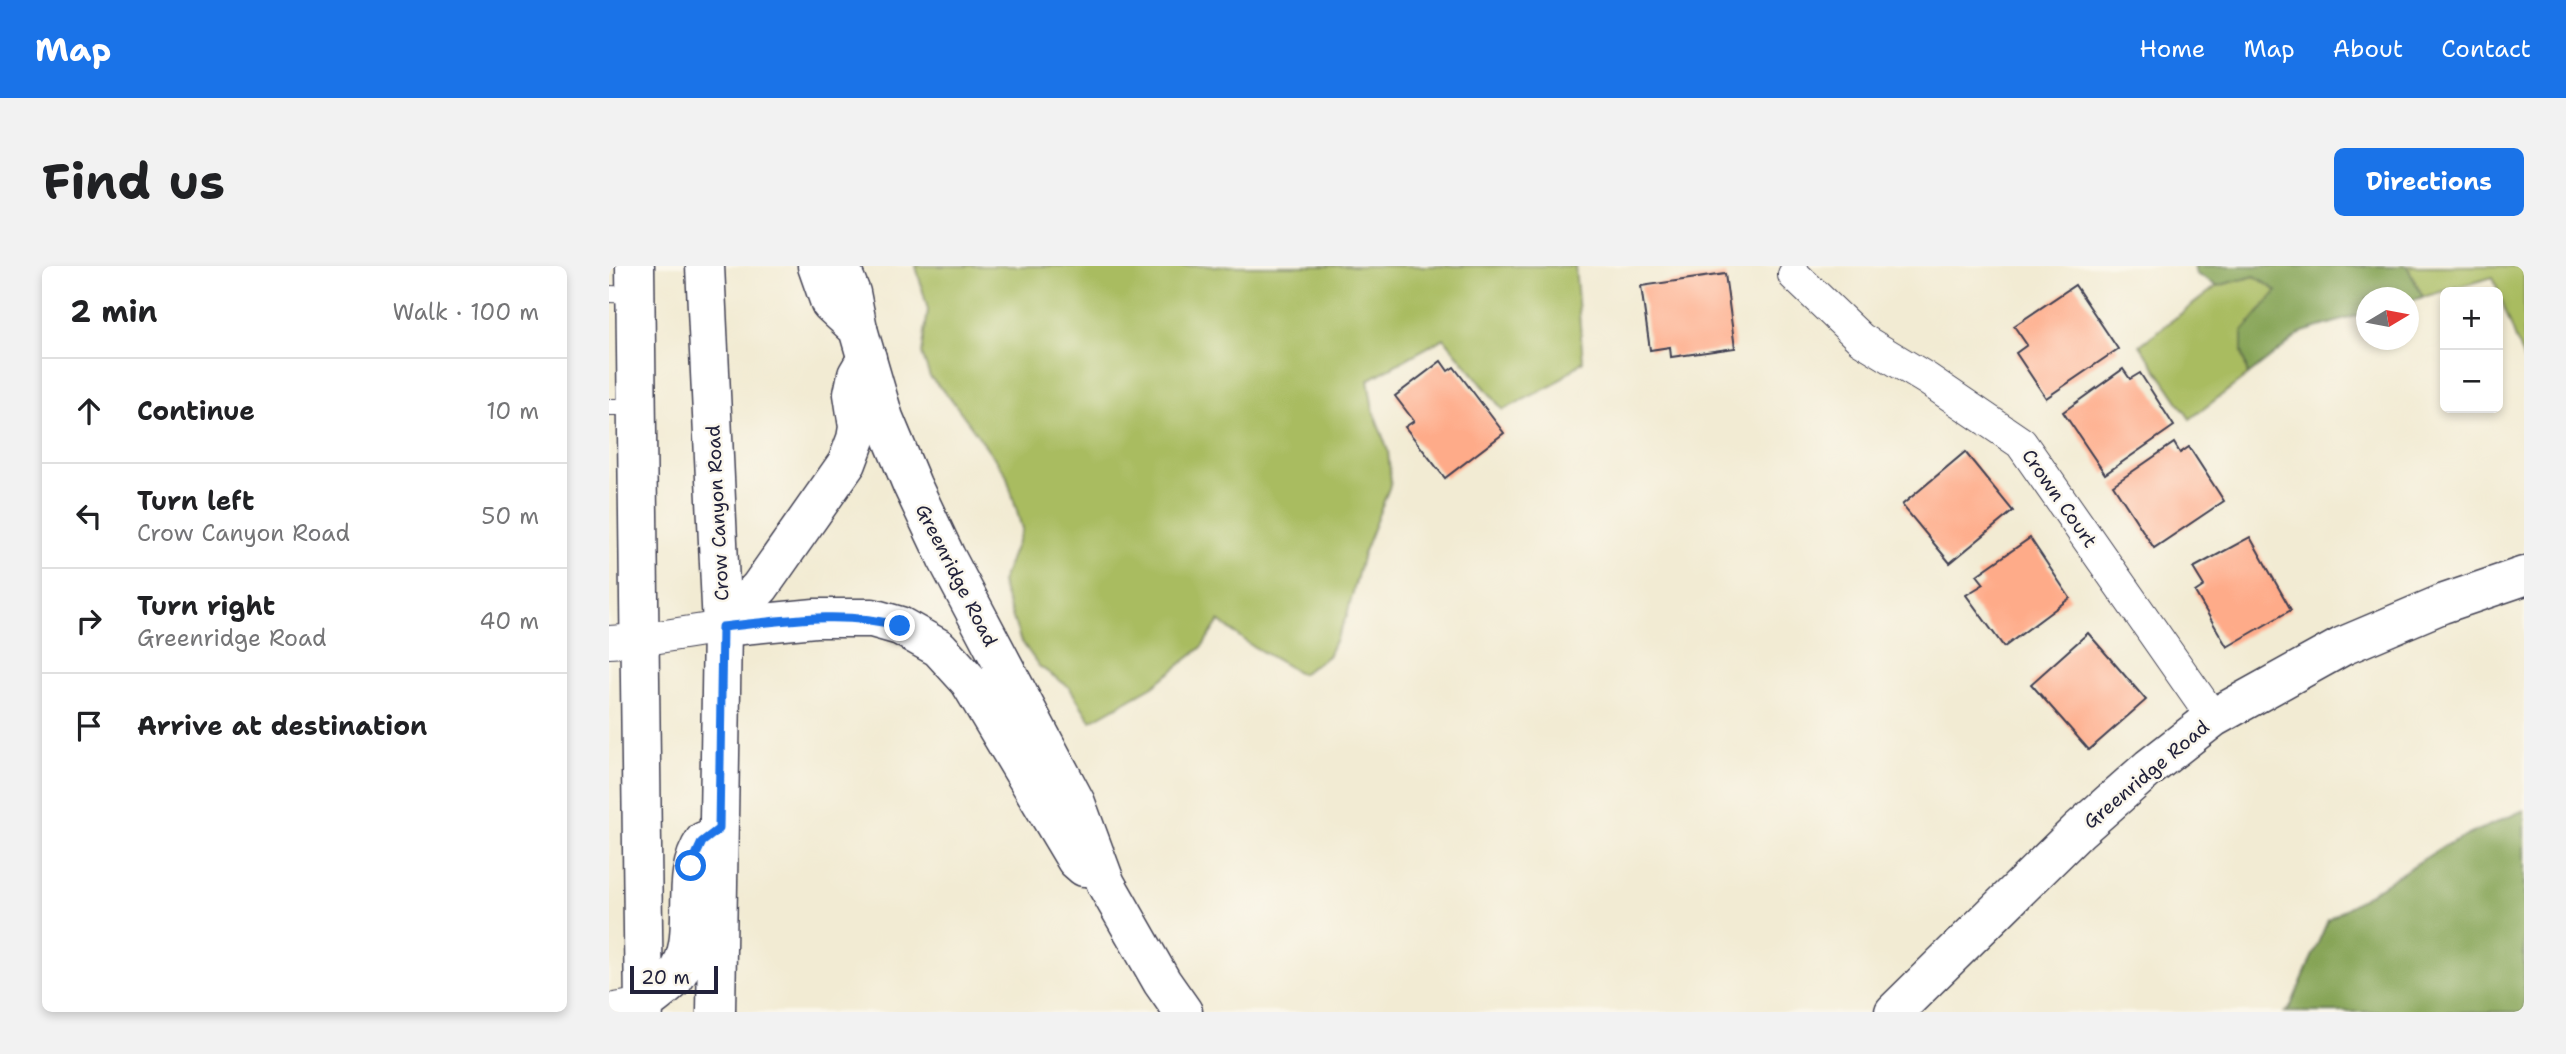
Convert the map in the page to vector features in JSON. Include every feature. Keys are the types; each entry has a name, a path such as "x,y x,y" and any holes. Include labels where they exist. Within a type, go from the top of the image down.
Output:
{"street":[{"name":"Crow Canyon Road","path":"705,266 722,627 716,1012"},
{"path":"624,641 722,627 760,587 847,463 858,427 853,394 863,343 830,303 817,266"},
{"name":"Greenridge Road","path":"840,266 851,293 884,418 912,485 946,557 1076,803 1106,884 1162,982 1183,1012"},
{"name":"Crown Court","path":"1794,275 1861,339 1927,379 2021,443 2213,718"},
{"path":"627,285 623,407 624,641 638,1010"},
{"name":"Greenridge Road","path":"1894,1012 2079,830 2148,768 2213,718 2284,676 2343,646 2442,604 2524,576"},
{"name":"Greenridge Road","path":"722,627 815,618 872,618 900,626 939,648 969,681 1076,860 1106,884"},
{"path":"638,1010 674,979 689,947 691,866 702,842 719,829"}],"green space":[{"path":"916,266 1575,266 1583,361 1553,385 1503,410 1444,338 1368,380 1373,410 1388,451 1391,483 1363,554 1347,615 1328,656 1301,674 1249,644 1219,621 1201,648 1153,686 1091,721 1069,687 1039,666 1020,639 1001,583 1022,529 1006,474 952,400 930,377 922,354 928,310"},
{"path":"2194,266 2407,266 2418,287 2356,287 2356,316 2303,332 2248,375 2242,351 2242,332 2277,291 2255,276 2217,286 2196,274"},
{"path":"2407,266 2524,266 2524,361 2503,304 2503,287 2497,287 2493,277 2458,287 2440,287 2440,292 2423,297"},
{"path":"2255,276 2277,291 2242,332 2242,351 2248,375 2190,419 2140,345 2217,286"},
{"path":"2524,810 2524,1012 2285,1012 2290,1008 2328,920 2446,845"}],"building":[{"path":"1725,274 1735,348 1671,357 1670,347 1650,350 1641,286"},
{"path":"2075,285 2118,349 2046,398 2016,353 2027,345 2014,326"},
{"path":"1441,361 1448,371 1454,367 1504,433 1445,478 1405,427 1414,421 1395,396"},
{"path":"2123,369 2130,379 2140,373 2174,426 2105,474 2063,412"},
{"path":"2174,443 2180,453 2189,447 2224,501 2154,548 2113,485"},
{"path":"1965,452 2013,511 1950,563 1902,505"},
{"path":"2250,537 2291,610 2227,647 2195,592 2204,586 2193,568"},
{"path":"2030,538 2070,598 2004,647 1966,595 1984,584 1977,575"},
{"path":"2088,633 2146,700 2089,750 2031,684"}],"route":[{"path":"691,866 702,842 719,829 722,627 815,618 872,618 900,626"}]}
